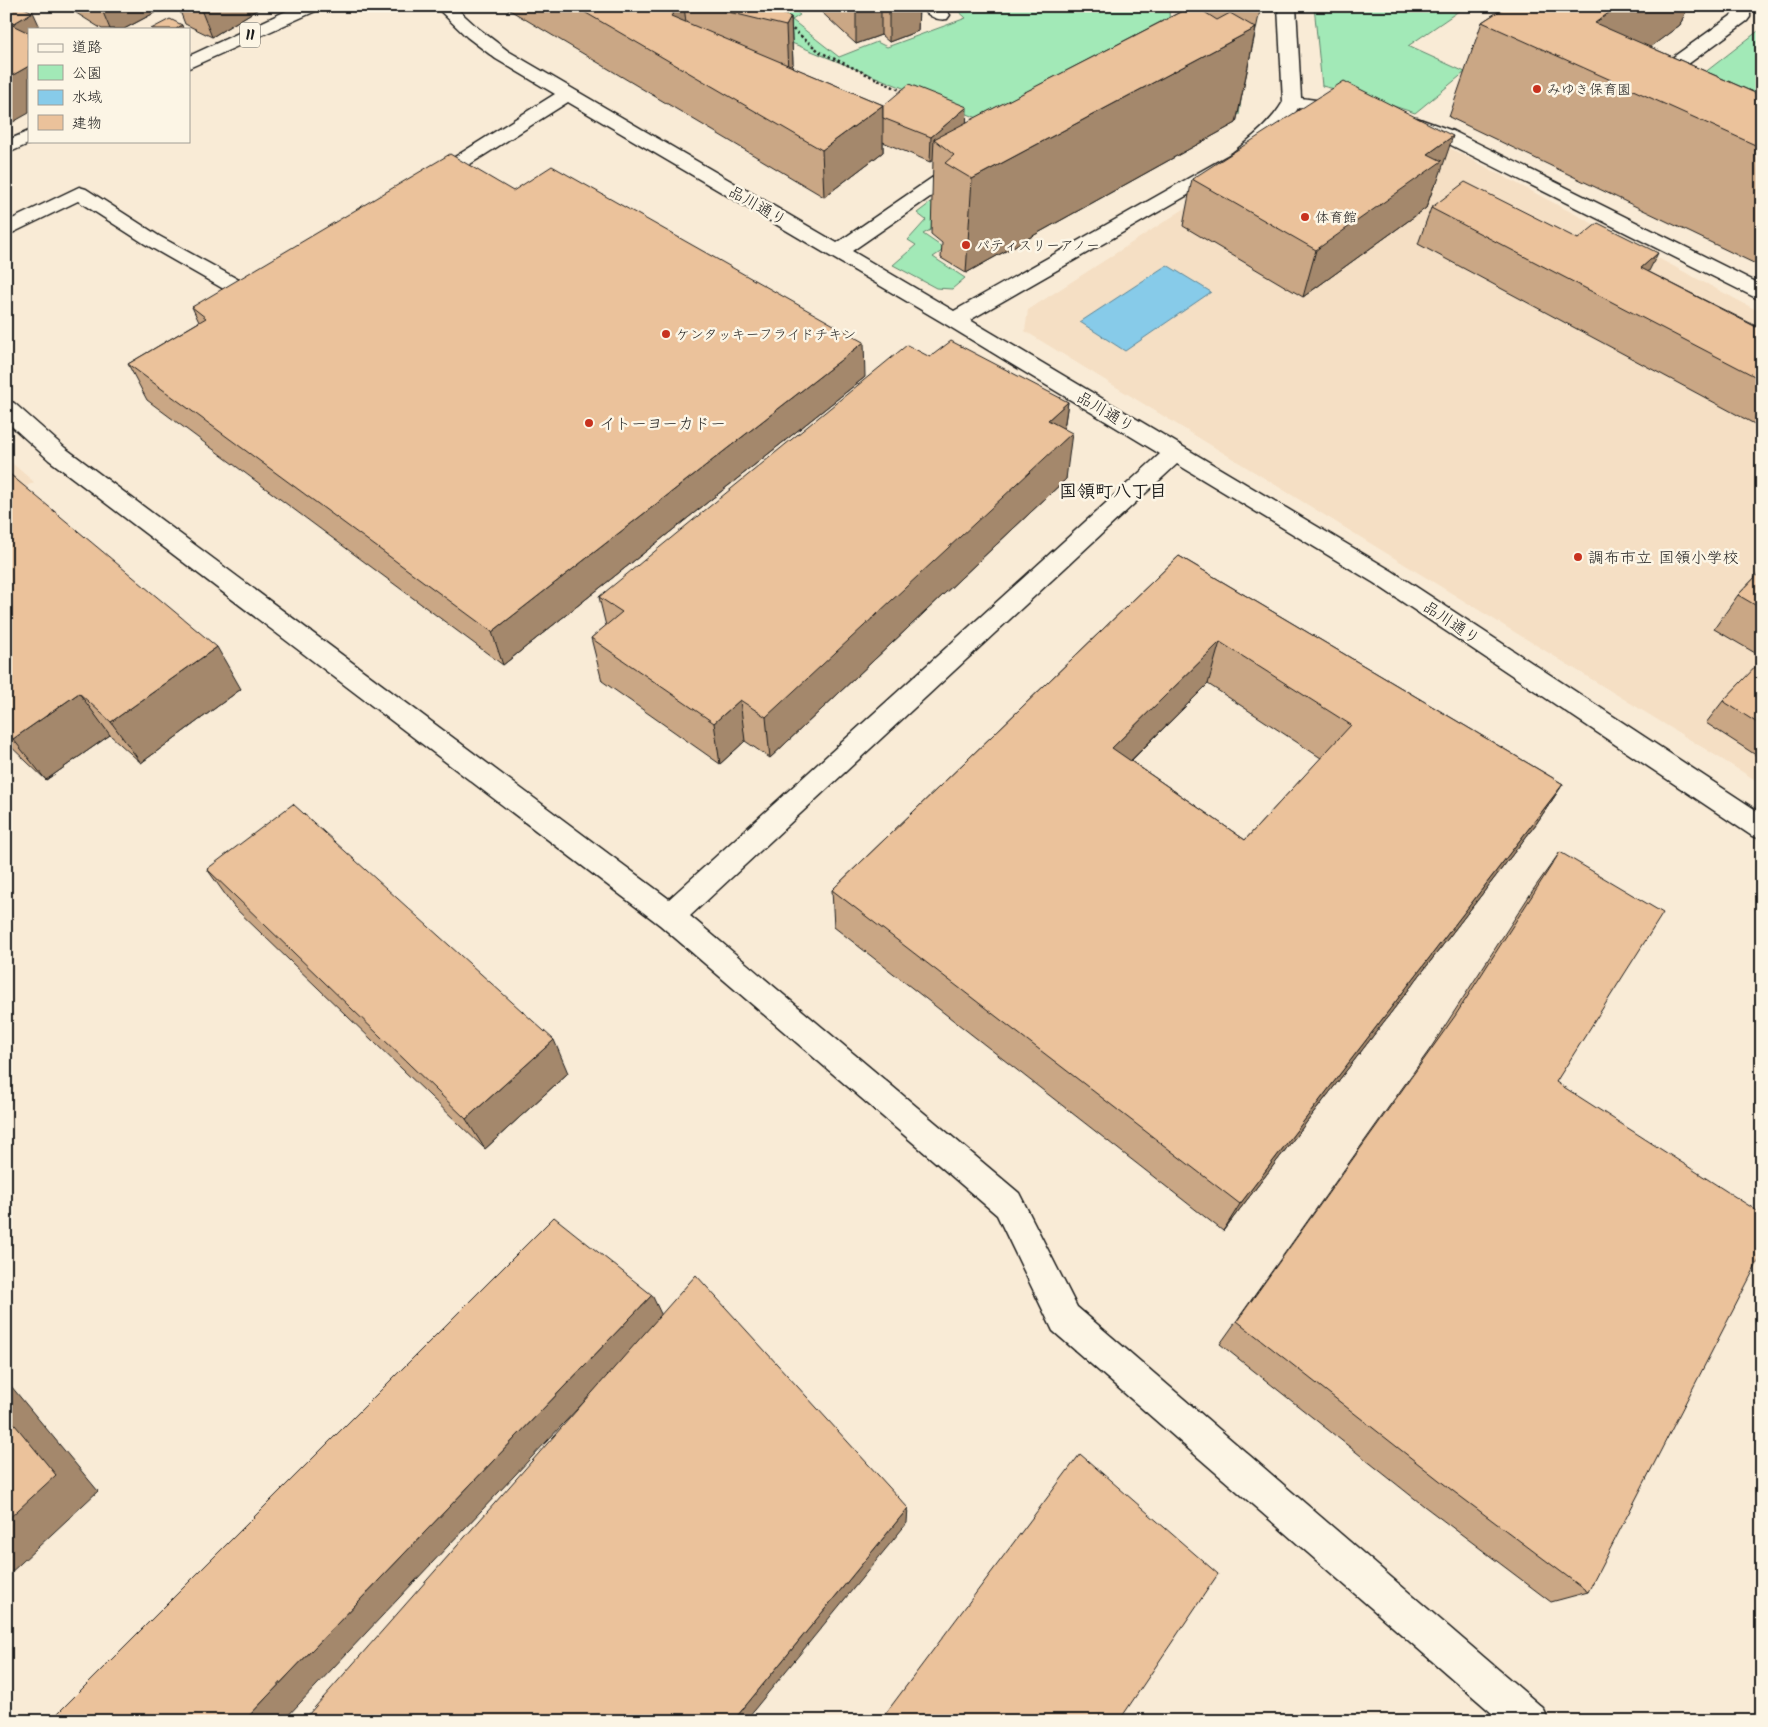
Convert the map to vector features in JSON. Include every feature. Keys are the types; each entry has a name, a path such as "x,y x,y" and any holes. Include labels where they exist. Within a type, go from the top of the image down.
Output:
{"street":[{"name":"11","path":"190,63 312,6"},
{"name":"品川通り","path":"444,6 473,33 502,55 954,320 1383,577 1762,828"},
{"path":"954,320 1240,157 1279,123 1292,102 1287,6"},
{"path":"1639,90 1741,16 1739,7 1762,10"},
{"path":"412,192 567,94"},
{"path":"1292,102 1364,113"},
{"path":"1399,120 1446,135 1762,294"},
{"path":"6,148 28,137"},
{"path":"837,252 979,155"},
{"path":"6,230 79,193 152,240 250,296 282,276"},
{"path":"6,408 57,454 670,916 1008,1204 1066,1319 1530,1721"},
{"path":"670,916 1175,453"}],"path":[{"path":"786,23 820,52 907,93"}],"shaded area":[{"name":"調布市立 国領小学校","path":"1446,146 1762,313 1762,784 1025,331 1028,310 1272,152"},
{"path":"6,458 34,482 6,498"}],"green space":[{"path":"700,6 789,6 800,15 792,20 839,57 877,42 887,47 966,18 953,6 1169,6 1171,86 1204,97 1241,100 1239,115 1213,103 1175,97 923,234 945,249 933,257 965,278 952,289 936,288 893,265 916,245 908,240 926,220 917,213 963,178 1002,128"},
{"path":"1314,6 1466,6 1408,46 1465,72 1415,113 1360,95 1322,86"},
{"path":"1762,28 1762,171 1663,105"}],"water":[{"path":"1167,265 1211,292 1125,351 1080,322"}],"building":[{"path":"6,6 20,6 33,12 11,25 6,22"},
{"path":"95,6 109,6 102,10"},
{"path":"190,6 212,6 202,12"},
{"path":"574,6 679,6 671,16 883,105 822,150"},
{"path":"704,6 764,6 791,17 786,26"},
{"path":"1192,6 1217,20 1230,13 1256,28 972,179 945,163 954,155 934,139"},
{"path":"1507,6 1618,6 1595,23 1762,96 1762,148 1482,22"},
{"path":"170,19 182,25 178,28 153,28"},
{"path":"6,22 28,33 28,67 6,79"},
{"path":"1344,81 1453,136 1428,154 1442,161 1316,250 1192,179"},
{"path":"909,84 967,107 931,137 883,118 883,106"},
{"path":"450,154 513,191 552,166 864,342 492,632 128,364 206,318 192,307"},
{"path":"1465,182 1578,239 1598,223 1658,253 1641,268 1762,330 1762,380 1431,208"},
{"path":"951,341 1068,402 1048,420 1072,433 766,717 740,700 714,723 591,638 622,612 599,597 907,345 930,357"},
{"path":"6,471 217,647 111,722 79,693 13,739 6,733"},
{"path":"1179,556 1563,784 1240,1204 832,890","holes":["1220,642 1351,725 1245,840 1112,748"]},
{"path":"1762,570 1762,609 1738,595"},
{"path":"1762,661 1762,726 1723,701"},
{"path":"293,804 554,1040 466,1119 207,869"},
{"path":"1560,852 1663,913 1556,1082 1762,1214 1762,1254 1588,1592 1453,1491 1237,1321 1455,1016"},
{"path":"554,1217 652,1295 244,1721 50,1721"},
{"path":"696,1275 908,1508 733,1721 313,1721 308,1715"},
{"path":"6,1414 56,1475 6,1521"},
{"path":"1080,1454 1218,1574 1119,1721 880,1721"}],"place":[{"name":"みゆき保育園","path":"1537,89"},
{"name":"体育館","path":"1305,217"},
{"name":"パティスリーアノー","path":"966,245"},
{"name":"ケンタッキーフライドチキン","path":"666,334"},
{"name":"イトーヨーカドー","path":"589,423"},
{"name":"調布市立 国領小学校","path":"1578,557"}],"district":[{"name":"国領町八丁目","path":"1113,491"}]}
